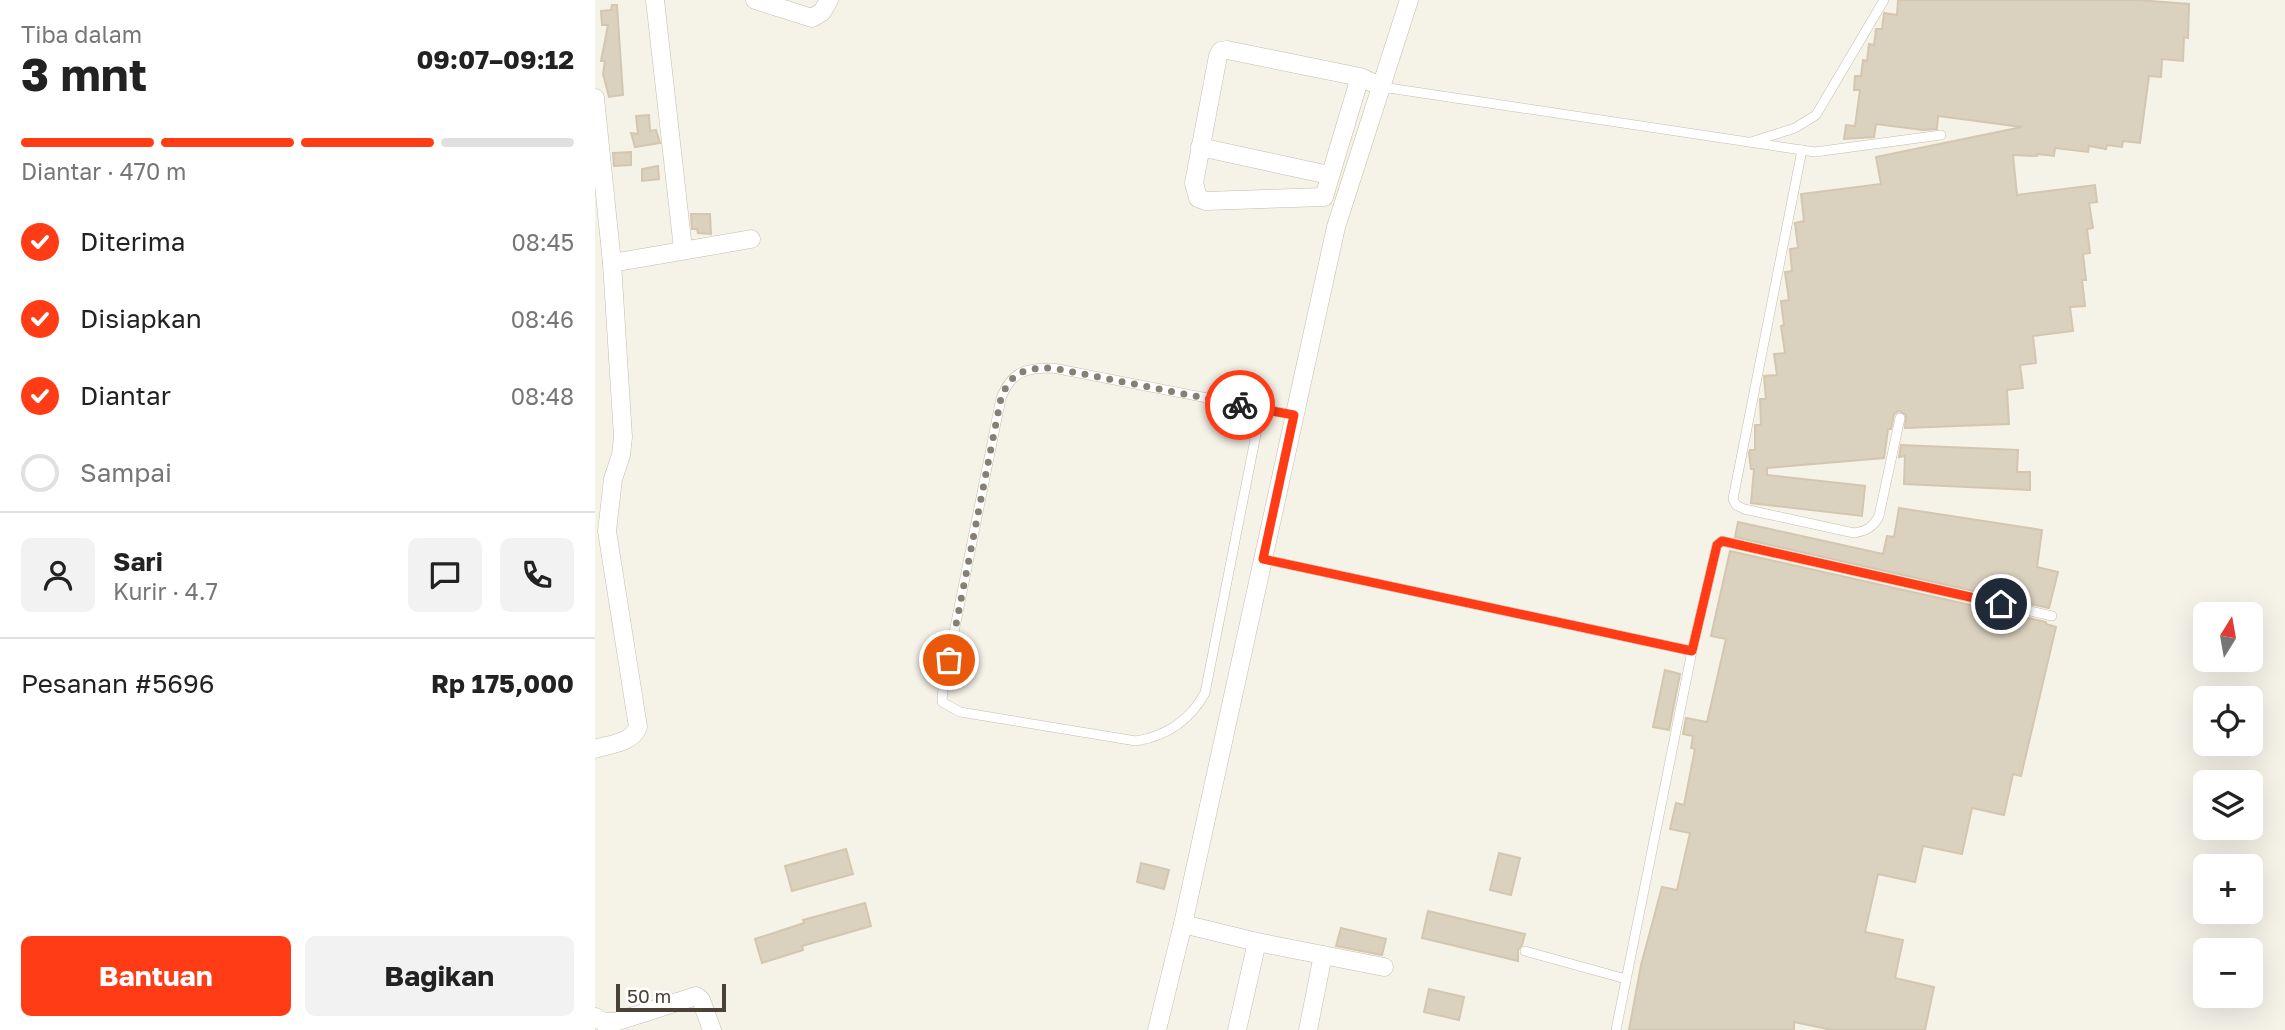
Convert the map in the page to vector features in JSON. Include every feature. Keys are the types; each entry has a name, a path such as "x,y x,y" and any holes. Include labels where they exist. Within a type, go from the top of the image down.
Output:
{"street":[{"path":"655,0 683,249"},
{"path":"755,0 812,18 822,12 829,0"},
{"path":"1157,1030 1183,924 1336,227 1409,0"},
{"path":"1360,76 1329,175 1326,195 1319,199 1202,201 1195,194 1193,183 1221,51 1360,76 1381,87"},
{"path":"595,98 612,263 623,446 613,480 607,531 639,727 629,739 595,749"},
{"path":"1200,147 1329,175"},
{"path":"612,263 751,239"},
{"path":"1183,924 1257,942 1384,967"},
{"path":"1237,1030 1257,942"},
{"path":"1308,1030 1323,955"},
{"path":"595,1017 617,1026 696,996 701,1000 712,1030"}],"lane":[{"path":"1749,143 1795,128 1816,115 1884,0"},
{"path":"1381,87 1802,150 1828,151 1941,135"},
{"path":"1802,150 1732,492 1736,505 1854,533 1865,531 1874,526 1879,516 1900,418"},
{"path":"1261,409 1205,692 1196,710 1174,729 1153,739 1136,741 960,712 942,702 1001,398 1006,385 1016,374 1033,368 1053,368 1294,415"},
{"path":"1616,1030 1692,651 1717,545 1722,541 2052,616"},
{"path":"1263,559 1692,651"},
{"path":"1525,951 1626,979"}],"building":[{"path":"1898,0 2137,0 2189,4 2188,38 2184,37 2183,61 2162,59 2161,77 2149,76 2140,143 2123,141 2122,147 2107,145 2106,149 2089,146 2088,152 2055,148 2054,156 2013,155 2017,195 2095,185 2097,202 2089,203 2093,228 2087,229 2090,253 2083,254 2085,306 2070,307 2073,331 2033,336 2036,363 2020,365 2023,388 2007,390 2009,424 1905,428 1906,415 1899,411 1894,414 1891,429 1888,429 1884,458 1767,468 1767,475 1865,486 1862,516 1751,503 1754,469 1751,469 1749,453 1750,450 1755,450 1755,425 1761,425 1760,399 1766,399 1764,376 1777,375 1774,354 1785,353 1781,301 1789,300 1785,272 1792,271 1790,249 1798,248 1795,223 1804,221 1801,194 1881,184 1876,157 2022,127 1938,116 1937,129 1923,130 1876,124 1874,137 1844,139 1846,125 1855,126 1860,90 1854,90 1855,76 1861,76 1863,60 1867,61 1869,44 1874,45 1876,29 1882,29 1884,13 1897,15"},
{"path":"612,5 617,5 623,95 609,97 603,74 605,61 601,61 608,25 602,25 601,11 611,10"},
{"path":"649,115 650,131 656,130 660,143 635,147 631,133 638,134 636,116"},
{"path":"631,152 631,165 614,166 613,153"},
{"path":"658,166 659,179 642,181 642,169"},
{"path":"691,214 710,214 711,234 698,233 697,229 692,229"},
{"path":"1901,445 2018,450 2017,472 2030,472 2030,490 1904,484 1905,456 1899,457"},
{"path":"1899,508 2042,530 2037,567 2058,572 2049,608 1735,537 1738,522 1883,554 1887,536 1894,537"},
{"path":"1730,551 2046,622 2056,627 2021,776 2013,774 2004,815 1972,808 1962,854 1923,846 1915,882 1878,874 1865,932 1903,940 1895,978 1934,987 1925,1030 1832,1030 1794,1022 1794,1030 1629,1030 1641,965 1662,887 1677,890 1690,833 1670,829 1676,803 1684,805 1695,749 1691,748 1693,736 1683,734 1686,718 1707,722 1726,639 1711,636"},
{"path":"1665,670 1680,674 1669,730 1653,727"},
{"path":"846,849 853,874 792,891 785,866"},
{"path":"1499,853 1520,858 1511,895 1490,890"},
{"path":"1141,863 1169,870 1164,889 1137,882"},
{"path":"865,903 871,926 802,946 803,950 762,963 755,939 804,923 803,920"},
{"path":"1428,911 1525,934 1518,950 1518,961 1422,938"},
{"path":"1341,928 1386,939 1382,955 1336,946"},
{"path":"1429,989 1464,997 1459,1020 1424,1012"}],"way so far":[{"path":"949,660 1001,398 1006,385 1016,374 1033,368 1053,368 1240,405"}],"route":[{"path":"1240,405 1294,415 1263,559 1692,651 1719,541 2001,604"}]}
